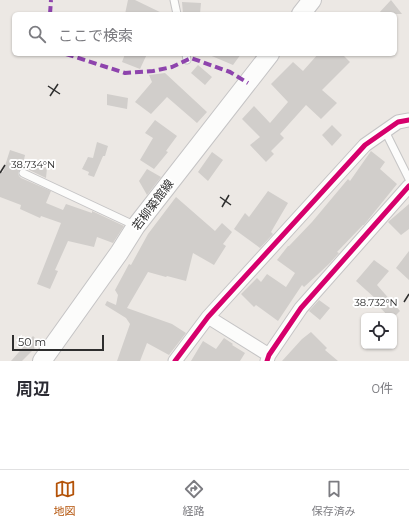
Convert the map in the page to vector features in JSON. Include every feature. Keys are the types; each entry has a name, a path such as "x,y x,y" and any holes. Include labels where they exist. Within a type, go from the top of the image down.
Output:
{"main road":[{"path":"303,12 312,0"},
{"name":"若柳築館線","path":"42,361 119,253 136,226 268,56"}],"street":[{"path":"176,361 208,317 365,145 398,122 409,120"},
{"path":"208,317 268,358 301,308 409,186"}],"lane":[{"path":"174,0 177,12"},
{"path":"385,131 409,179"},
{"path":"23,173 136,226"}],"building":[{"path":"128,0 135,0 160,12 125,12"},
{"path":"391,0 402,14 397,14 397,12 380,12"},
{"path":"182,2 201,3 200,12 183,12"},
{"path":"124,56 146,56 140,69 122,62"},
{"path":"212,56 240,56 233,65"},
{"path":"316,56 344,56 350,62 322,90 337,103 321,119 306,105 280,134 284,138 271,151 274,154 266,162 250,145 260,137 242,119 254,106 270,123 288,102 271,84 293,62 303,71"},
{"path":"198,65 212,77 205,85 191,73"},
{"path":"165,73 207,112 197,123 167,97 151,114 135,102 152,82 149,75"},
{"path":"107,94 128,98 127,109 107,105"},
{"path":"155,120 177,136 166,151 168,152 154,169 140,160 153,138 145,133"},
{"path":"332,125 342,135 332,146 322,135"},
{"path":"97,142 108,146 105,156 103,156 94,177 88,175 89,172 82,169 88,157 93,158"},
{"path":"10,150 25,155 24,160 47,168 46,178 25,168 20,169 18,173 21,178 51,191 46,203 63,210 66,204 92,213 92,211 124,226 113,243 97,237 94,247 68,241 55,270 58,271 50,289 37,284 61,223 41,216 40,218 20,209 21,205 0,197 0,171 3,172"},
{"path":"371,151 385,162 380,169 397,184 364,225 337,252 339,253 329,264 304,287 302,285 278,321 256,305 254,307 241,294 257,278 261,282 267,274 286,287 295,273 277,260 288,246 312,222 348,179 350,181"},
{"path":"212,152 223,160 208,181 198,172"},
{"path":"147,169 161,177 147,195 139,181"},
{"path":"268,191 288,203 271,232 273,234 260,248 234,229 245,213 249,217"},
{"path":"176,197 215,231 222,223 232,232 223,244 226,246 214,265 193,253 186,281 148,272 127,308 172,324 186,333 169,355 147,343 140,361 117,361 130,324 126,318 105,305 107,301 116,305 118,295 115,290 129,264 131,265 148,234"},
{"path":"409,204 409,229 401,235 388,222"},
{"path":"409,251 409,280 396,268"},
{"path":"374,260 389,271 377,285 400,311 397,314 385,313 375,302 376,299 356,281"},
{"path":"319,300 330,308 320,320 309,311"},
{"path":"311,332 327,348 325,350 338,361 282,361 302,339"},
{"path":"33,336 40,343 22,361 11,361"},
{"path":"224,338 245,353 240,361 191,361 203,341 216,349"}],"marked path":[{"path":"50,12 51,0"},
{"path":"72,56 125,73 153,71 172,67 191,58 230,72 248,83"}],"cycle path":[{"path":"175,361 208,317 365,145 398,122 409,120"},
{"path":"267,361 269,355 301,308 409,186"}]}
